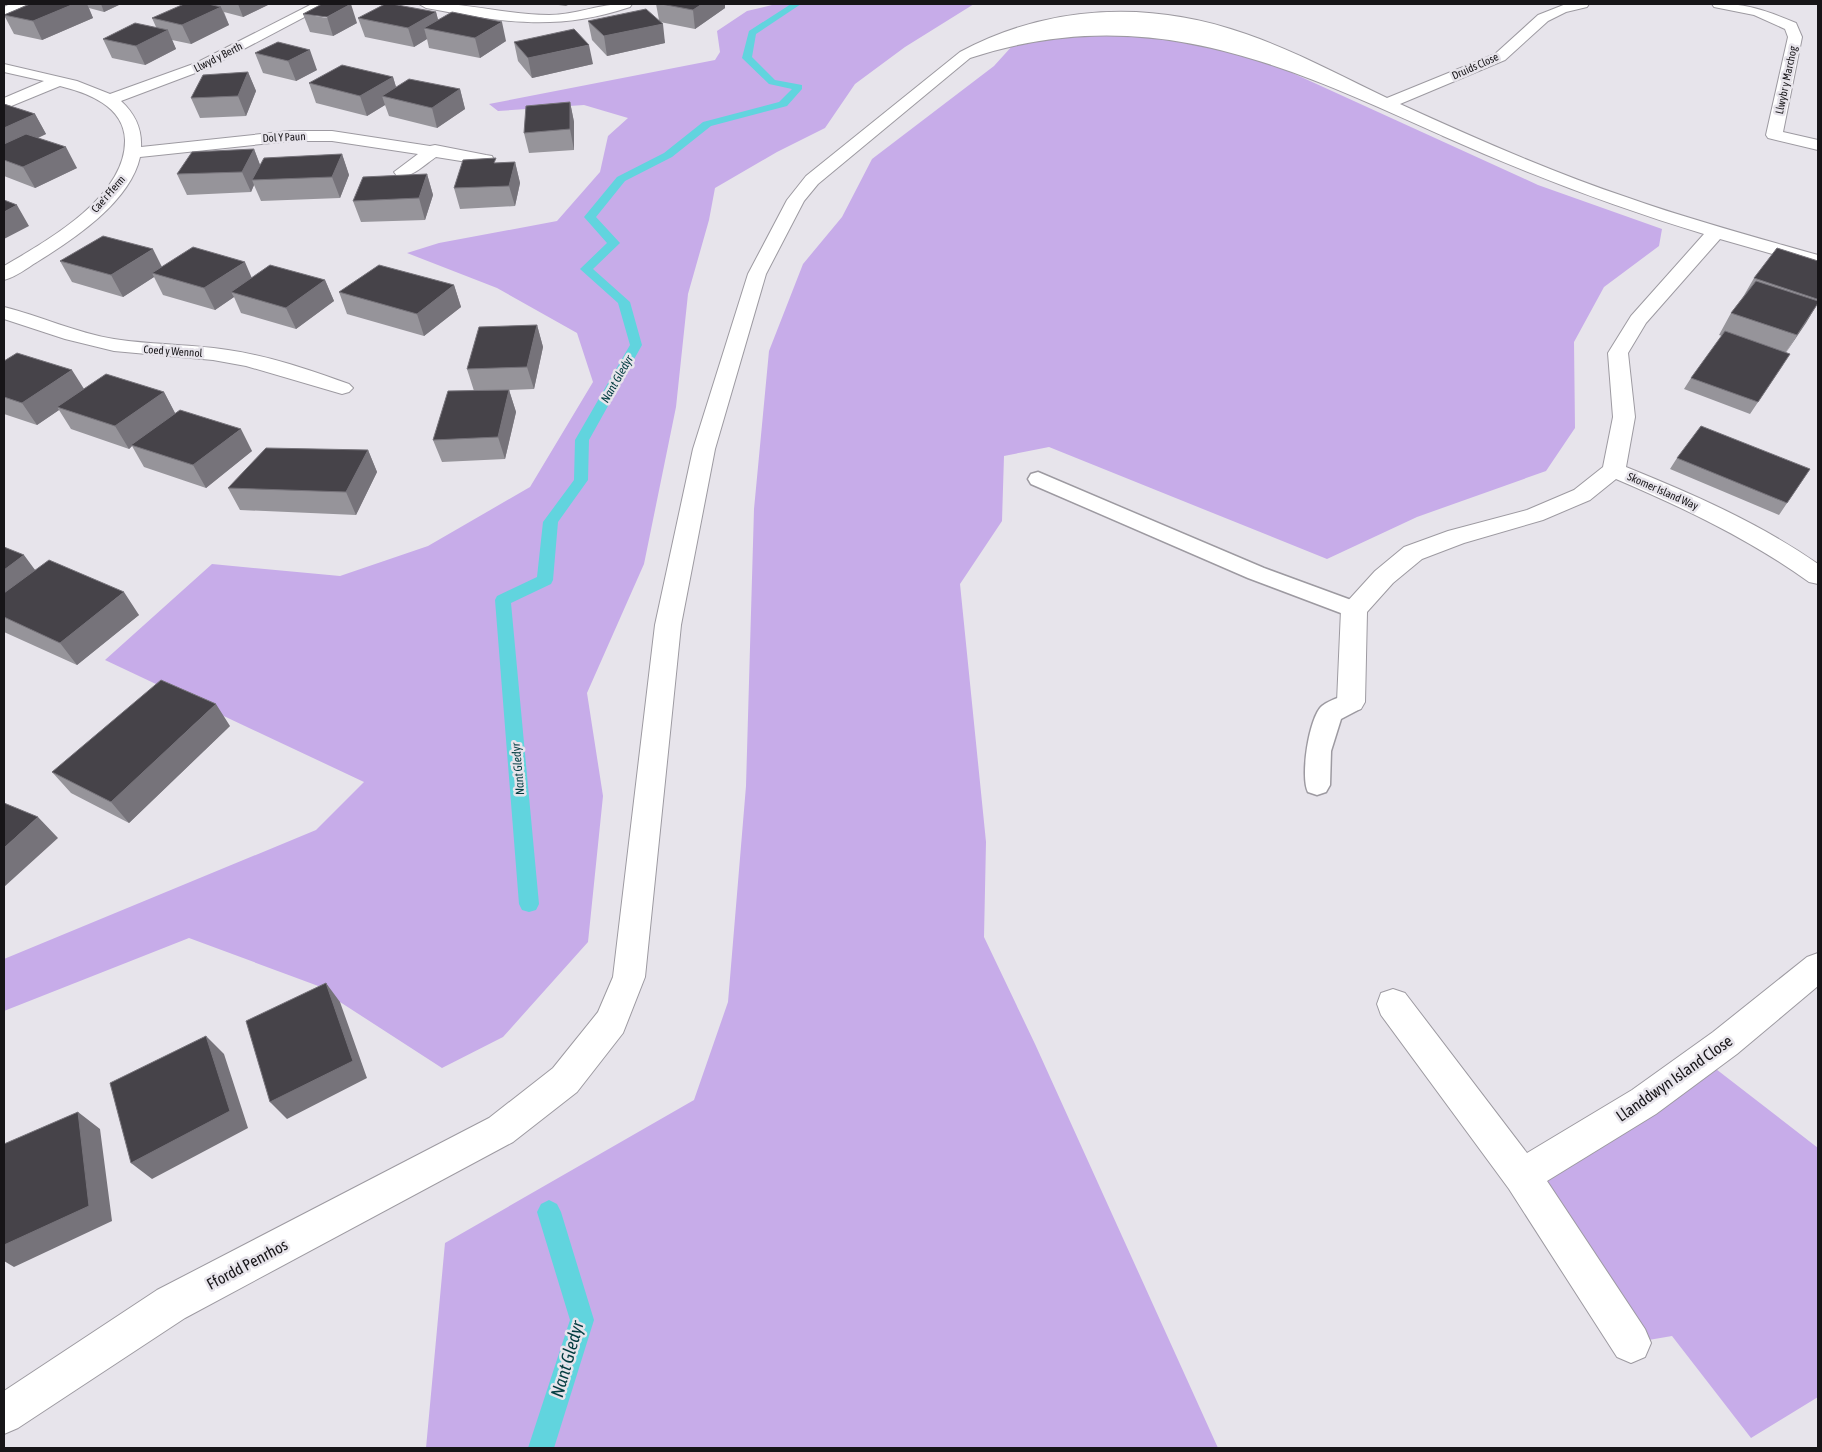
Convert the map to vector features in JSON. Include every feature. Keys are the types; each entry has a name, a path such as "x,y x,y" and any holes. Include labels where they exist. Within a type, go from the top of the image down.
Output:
{"street":[{"path":"4,12 22,4"},
{"name":"Llwyd y Berth","path":"110,100 201,66 322,4"},
{"path":"426,4 507,18 535,20 584,17 625,4"},
{"name":"Druids Close","path":"1387,104 1500,56 1543,18 1561,9 1582,4"},
{"name":"Llwybr y Marchog","path":"1720,4 1758,12 1791,26 1795,37 1774,135 1818,145"},
{"name":"Ffordd Penrhos","path":"4,1414 171,1304 501,1130 564,1080 611,1022 629,977 643,866 668,625 704,449 758,274 796,200 812,180 965,55 986,42 1015,30 1079,17 1148,17 1186,21 1219,29 1561,179 1716,232 1818,261"},
{"name":"Cae'r Fferm","path":"4,68 58,81 110,100 124,113 132,125 133,153 126,173 111,193 84,220 56,241 4,274"},
{"path":"4,104 58,81"},
{"name":"Dol Y Paun","path":"133,153 290,136 332,136 435,150 486,160"},
{"path":"403,172 435,150"},
{"name":"Skomer Island Way","path":"1716,232 1638,320 1618,353 1624,417 1614,470 1677,496 1757,536 1818,576"},
{"name":"Coed y Wennol","path":"4,313 66,334 150,350 214,354 284,368 342,388"},
{"path":"1351,702 1354,610 1384,577 1413,553 1456,536 1536,515 1582,495 1614,470"},
{"name":"Llanddwyn Island Close","path":"1522,1176 1644,1102 1725,1043 1818,967"},
{"path":"1393,1004 1522,1176 1631,1343"}],"lane":[{"path":"1038,479 1256,573 1354,610"},
{"path":"1317,785 1318,751 1330,713 1351,702"}],"shaded area":[{"path":"776,4 974,4 905,47 855,84 825,128 777,152 715,188 709,220 688,294 676,407 644,564 587,693 603,796 588,942 503,1037 442,1068 340,1002 321,987 189,938 4,1011 4,959 316,830 364,782 105,660 212,564 340,576 428,546 530,487 593,382 577,333 497,288 407,253 439,243 557,221 600,172 608,136 628,118 584,105 498,111 489,104 715,60 720,52 717,31 747,11"},
{"path":"1054,34 1216,38 1538,185 1662,229 1659,246 1604,287 1574,342 1575,428 1546,471 1417,517 1327,559 1049,447 1004,456 1002,521 960,584 986,842 984,937 1035,1044 1218,1448 426,1448 445,1243 694,1100 728,1002 746,786 754,509 769,351 803,264 842,217 872,159 994,66 1013,45"},
{"path":"1703,1059 1818,1148 1818,1397 1751,1438 1672,1336 1631,1343 1522,1176"}],"building":[{"path":"30,4 74,4 33,21 4,15"},
{"path":"184,4 208,4 221,7 182,25 152,18"},
{"path":"322,4 351,4 327,17 303,14"},
{"path":"385,4 436,12 408,28 358,18"},
{"path":"661,4 702,4 693,10"},
{"path":"646,9 663,24 604,36 588,21"},
{"path":"452,12 502,22 475,38 424,28"},
{"path":"135,23 168,30 136,46 103,39"},
{"path":"574,29 589,45 528,58 514,42"},
{"path":"278,42 310,50 288,61 255,53"},
{"path":"342,65 393,77 360,96 309,83"},
{"path":"248,72 238,96 191,98 203,75"},
{"path":"409,79 460,89 432,108 382,96"},
{"path":"570,102 570,129 524,133 526,106"},
{"path":"4,104 35,114 4,128"},
{"path":"26,134 66,147 23,167 4,160 4,144"},
{"path":"254,149 242,172 177,174 192,152"},
{"path":"342,154 332,177 252,180 264,158"},
{"path":"496,158 494,163 515,162 509,186 454,188 463,160"},
{"path":"427,174 419,198 353,201 363,177"},
{"path":"4,200 17,205 4,212"},
{"path":"103,236 153,249 111,275 60,261"},
{"path":"193,247 245,262 204,288 152,273"},
{"path":"1777,248 1818,261 1817,299 1754,278"},
{"path":"270,265 325,280 286,308 231,292"},
{"path":"379,265 454,285 417,314 339,292"},
{"path":"1756,281 1818,301 1797,335 1731,313"},
{"path":"537,325 527,367 467,369 479,327"},
{"path":"1725,331 1790,354 1758,402 1691,378"},
{"path":"17,353 72,370 22,403 4,397 4,361"},
{"path":"106,374 164,392 115,426 57,407"},
{"path":"509,390 498,437 433,440 448,391"},
{"path":"180,410 241,429 193,465 131,445"},
{"path":"1701,426 1810,469 1787,503 1677,458"},
{"path":"266,448 368,450 346,492 228,488"},
{"path":"4,547 24,555 4,570"},
{"path":"49,560 124,592 60,643 4,617 4,593"},
{"path":"161,680 216,704 111,802 52,772"},
{"path":"4,803 38,817 4,848"},
{"path":"326,983 353,1061 270,1102 246,1021"},
{"path":"206,1036 230,1111 131,1163 110,1083"},
{"path":"78,1112 89,1206 4,1245 4,1144"}],"waterway":[{"name":"Nant Gledyr","path":"529,904 503,600 545,580 551,522 581,480 582,440 636,345 624,302 586,269 614,243 590,217 621,179 668,155 707,124 783,104 799,87 772,82 747,58 752,33 797,4"},
{"name":"Nant Gledyr","path":"541,1448 582,1320 549,1212"}]}
